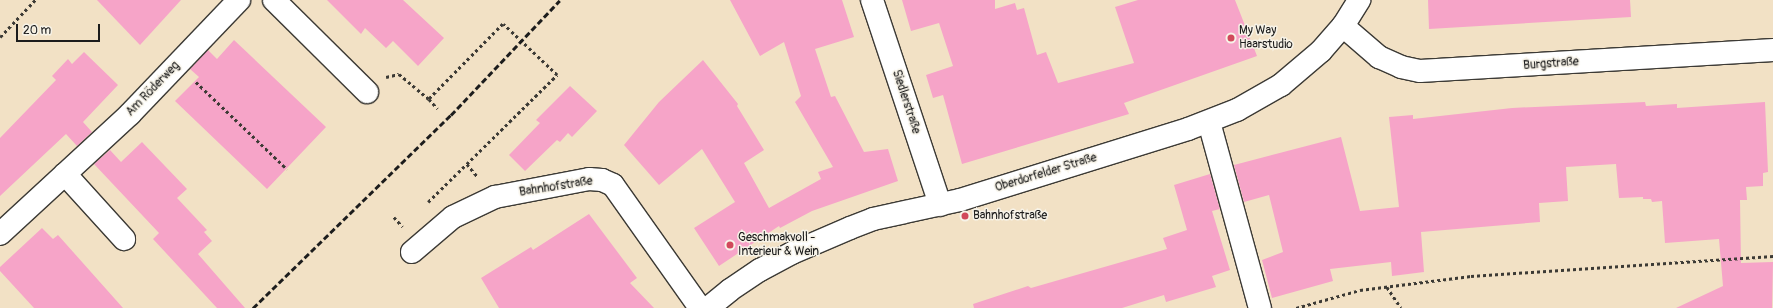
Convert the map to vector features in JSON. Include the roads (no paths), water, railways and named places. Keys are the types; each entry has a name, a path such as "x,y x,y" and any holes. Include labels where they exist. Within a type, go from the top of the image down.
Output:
{"street":[{"name":"Am Röderweg","path":"0,234 130,114 239,0"},
{"path":"274,0 367,92"},
{"name":"Siedlerstraße","path":"872,0 940,205"},
{"name":"Oberdorfelder Straße","path":"708,308 730,290 760,270 805,247 873,219 940,205 1209,122 1237,110 1280,85 1321,51 1344,26 1359,0"},
{"name":"Burgstraße","path":"1344,26 1379,57 1401,67 1420,71 1773,50"},
{"path":"1209,122 1260,308"},
{"path":"65,174 124,238"},
{"name":"Bahnhofstraße","path":"412,252 453,216 495,197 589,179 602,180 613,185 700,308"}],"railway":[{"path":"253,308 451,115 560,0"}],"place":[{"name":"My Way Haarstudio","path":"1231,38"},
{"name":"Bahnhofstraße","path":"965,216"},
{"name":"Geschmakvoll - Interieur & Wein","path":"730,245"}]}
